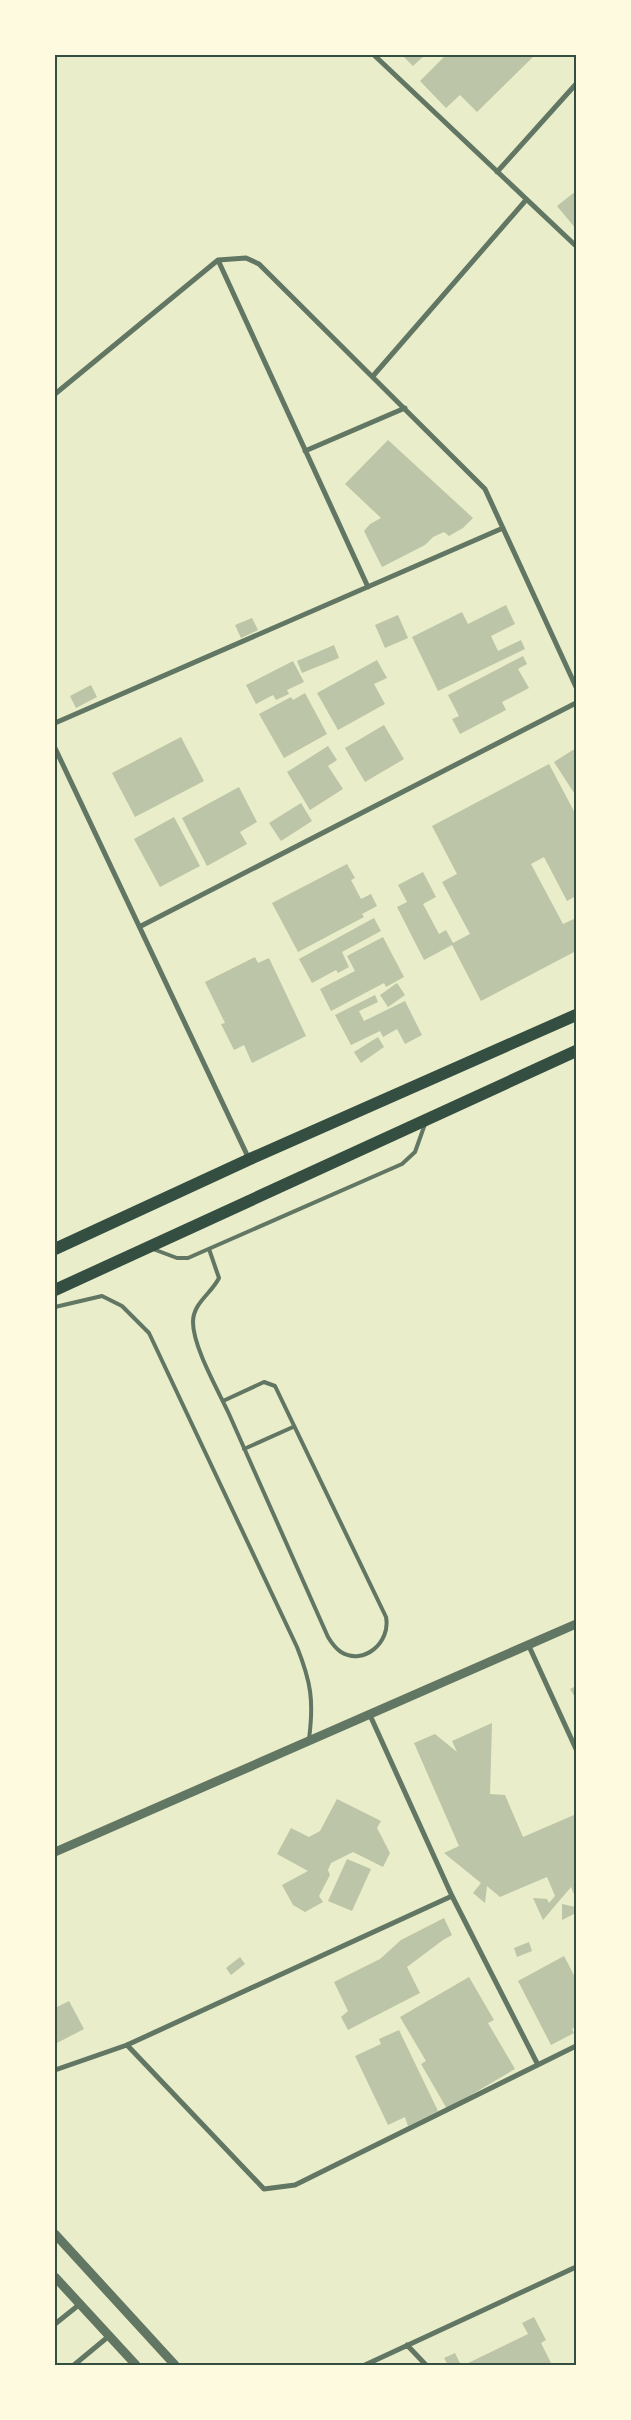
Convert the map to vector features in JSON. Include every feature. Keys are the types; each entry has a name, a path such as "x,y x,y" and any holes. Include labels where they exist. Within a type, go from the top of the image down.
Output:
{"main road":[{"path":"55,1249 250,1159 576,1015"},
{"path":"55,1290 576,1051"}],"street":[{"path":"374,55 576,246"},
{"path":"497,172 576,84"},
{"path":"373,376 526,200"},
{"path":"55,394 218,260 246,258 259,264 485,489 576,687"},
{"path":"218,260 368,587"},
{"path":"306,452 405,408"},
{"path":"55,724 503,528"},
{"path":"140,926 576,703"},
{"path":"55,748 250,1159"},
{"path":"55,1852 309,1739 576,1624"},
{"path":"528,1644 576,1749"},
{"path":"369,1713 452,1896 538,2065"},
{"path":"55,2070 126,2045 452,1896"},
{"path":"126,2045 264,2189 295,2185 576,2046"},
{"path":"55,2234 176,2365"},
{"path":"365,2365 576,2267"},
{"path":"55,2277 136,2365"},
{"path":"55,2324 80,2304"},
{"path":"74,2365 110,2336"},
{"path":"407,2345 426,2365"}],"lane":[{"path":"148,1247 177,1258 188,1258 402,1164 415,1152 428,1119"},
{"path":"209,1249 219,1278 213,1289 196,1305 193,1320 194,1337 328,1637 342,1653 360,1656 380,1645 388,1628 386,1617 293,1427 275,1386 264,1382 223,1401"},
{"path":"55,1307 102,1296 122,1306 149,1333 297,1647 307,1674 311,1694 313,1712 309,1739"},
{"path":"244,1449 293,1427"}],"building":[{"path":"402,55 425,55 413,66"},
{"path":"446,55 535,55 477,112 460,95 446,108 420,81"},
{"path":"576,191 576,229 557,206"},
{"path":"388,440 473,518 463,528 449,536 444,532 433,537 425,545 382,567 364,531 370,524 381,518 345,484"},
{"path":"506,605 515,624 491,636 498,651 521,640 525,649 438,691 412,637 462,612 468,624"},
{"path":"398,615 408,638 385,648 375,625"},
{"path":"252,618 258,630 241,638 235,625"},
{"path":"334,645 339,658 302,673 297,661"},
{"path":"523,656 527,664 518,669 529,688 502,702 506,710 460,734 452,719 459,716 448,695"},
{"path":"377,660 387,678 374,684 385,704 338,730 317,693"},
{"path":"293,661 304,682 287,690 289,694 276,700 273,695 256,704 246,685"},
{"path":"91,685 97,697 76,708 70,696"},
{"path":"305,693 327,734 284,758 259,714 291,697 293,700"},
{"path":"384,725 404,759 365,782 345,748"},
{"path":"181,737 204,781 135,817 112,773"},
{"path":"328,746 337,760 328,766 343,789 310,810 287,772"},
{"path":"576,748 576,796 554,762"},
{"path":"549,764 576,815 576,896 567,901 544,857 531,864 563,924 576,918 576,951 481,1001 452,945 424,960 397,907 407,902 398,885 423,872 436,897 423,904 439,934 446,930 453,943 470,934 442,882 457,874 432,826"},
{"path":"239,787 257,822 240,832 247,844 207,866 182,818"},
{"path":"301,803 312,821 281,841 269,823"},
{"path":"174,817 200,866 160,887 134,839"},
{"path":"347,864 355,878 351,880 361,899 371,894 377,906 362,914 364,917 298,952 272,903"},
{"path":"374,918 381,931 342,952 349,967 338,973 336,970 312,983 299,959"},
{"path":"383,937 404,977 386,987 384,983 331,1011 320,989 355,971 347,956"},
{"path":"255,957 258,963 269,958 306,1036 252,1063 244,1045 234,1050 221,1024 225,1023 205,982"},
{"path":"397,983 405,995 388,1007 380,995"},
{"path":"375,995 378,1002 359,1011 364,1021 405,1001 422,1035 405,1044 397,1029 383,1037 380,1031 351,1045 335,1015"},
{"path":"378,1037 384,1047 361,1063 354,1052"},
{"path":"576,1686 576,1699 570,1689"},
{"path":"492,1723 490,1794 505,1795 523,1837 574,1815 576,1821 576,1899 571,1887 543,1920 533,1898 547,1899 549,1903 555,1896 547,1877 500,1897 487,1886 485,1903 473,1893 481,1883 444,1853 459,1846 414,1743 435,1734 457,1752 452,1741"},
{"path":"337,1799 381,1821 377,1828 390,1853 383,1867 353,1852 331,1863 328,1870 330,1875 319,1896 323,1902 305,1912 293,1905 282,1885 308,1871 277,1854 291,1828 309,1837 320,1831"},
{"path":"347,1859 371,1869 352,1911 328,1901"},
{"path":"562,1904 576,1907 576,1913 562,1920"},
{"path":"444,1918 452,1935 407,1967 420,1993 348,2030 341,2017 348,2011 334,1982 380,1959 401,1940"},
{"path":"529,1942 532,1951 517,1957 514,1948"},
{"path":"564,1956 576,1979 576,2027 572,2029 574,2033 551,2045 518,1981"},
{"path":"240,1957 245,1964 231,1975 226,1968"},
{"path":"469,1977 494,2020 488,2023 515,2069 447,2109 421,2064 426,2061 400,2017"},
{"path":"69,2001 84,2029 55,2044 55,2008"},
{"path":"399,2030 438,2111 408,2126 405,2117 388,2125 355,2056 381,2044 379,2039"},
{"path":"534,2317 546,2340 541,2343 552,2365 464,2365 528,2334 522,2323"},
{"path":"455,2353 461,2365 448,2365 444,2358"}]}
